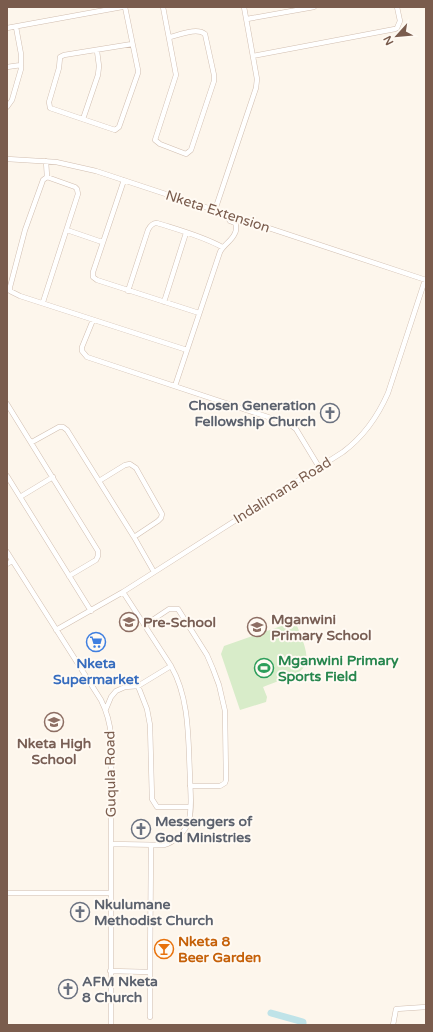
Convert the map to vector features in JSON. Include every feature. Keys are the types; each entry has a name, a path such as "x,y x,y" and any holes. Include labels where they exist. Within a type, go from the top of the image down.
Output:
{"street":[{"path":"7,28 122,7"},
{"path":"125,7 138,70 120,127 114,129 54,110 49,106 59,68 60,57 64,55 97,51 132,44"},
{"path":"163,7 170,37 176,75 155,140 160,144 186,154 191,150 214,81 214,75 207,36 203,32 196,31 170,37"},
{"path":"215,210 255,93 257,79 244,7"},
{"path":"247,19 288,9 314,7"},
{"path":"253,56 395,29 400,24 397,7"},
{"path":"7,107 12,100 21,65 16,27"},
{"path":"83,119 98,75 99,66 97,51"},
{"path":"7,68 21,65"},
{"name":"Nketa Extension","path":"7,159 46,161 83,168 124,180 426,280"},
{"path":"46,161 47,177"},
{"path":"43,302 77,197 77,189 73,186 47,177"},
{"path":"47,177 43,180 26,228 10,291 13,294 43,302 93,320 187,350"},
{"path":"124,180 92,272 93,276 97,280 128,291 199,313"},
{"path":"225,213 230,221 235,223"},
{"path":"176,386 222,247 235,235 237,228 235,223 236,217"},
{"path":"128,291 150,226 157,223 186,232 222,247"},
{"path":"67,230 102,242"},
{"path":"164,302 186,232"},
{"name":"Indalimana Road","path":"56,630 123,592 343,452 362,436 380,409 393,381 426,280"},
{"path":"93,320 82,347 82,352 84,355 293,426 319,467"},
{"path":"7,404 32,442 98,551 96,560 69,576"},
{"path":"32,442 55,428 63,427 67,430 134,537 154,572"},
{"path":"99,481 125,465 131,465 136,468 162,514 158,521 134,537"},
{"path":"7,476 91,611"},
{"path":"20,497 53,477"},
{"name":"Guqula Road","path":"7,552 106,710 111,736 111,1025"},
{"path":"7,564 12,561"},
{"path":"111,844 166,844 174,839 188,824 190,807 186,716 177,679 171,666 123,592"},
{"path":"145,625 169,609 178,609 207,655 217,679 225,711 226,780 225,783 220,786 190,786"},
{"path":"106,710 111,697 116,691 138,686 171,666"},
{"path":"138,686 147,709 150,725 152,799 157,807 190,807"},
{"path":"150,1017 151,845"},
{"path":"7,893 111,893"},
{"path":"110,971 150,972"},
{"path":"393,1025 396,1009 426,1007"}],"green space":[{"name":"Mganwini Primary Sports Field","path":"290,623 297,626 303,642 306,662 303,668 297,673 263,687 267,697 266,702 240,710 221,654 224,646"}],"waterway":[{"path":"271,1013 303,1022 303,1025"}],"place":[{"name":"Chosen Generation Fellowship Church","path":"330,413"},
{"name":"Pre-School","path":"129,622"},
{"name":"Mganwini Primary School","path":"257,627"},
{"name":"Nketa Supermarket","path":"96,642"},
{"name":"Mganwini Primary Sports Field","path":"264,668"},
{"name":"Nketa High School","path":"54,722"},
{"name":"Messengers of God Ministries","path":"141,829"},
{"name":"Nkulumane Methodist Church","path":"80,912"},
{"name":"Nketa 8 Beer Garden","path":"164,949"},
{"name":"AFM Nketa 8 Church","path":"68,989"}]}
